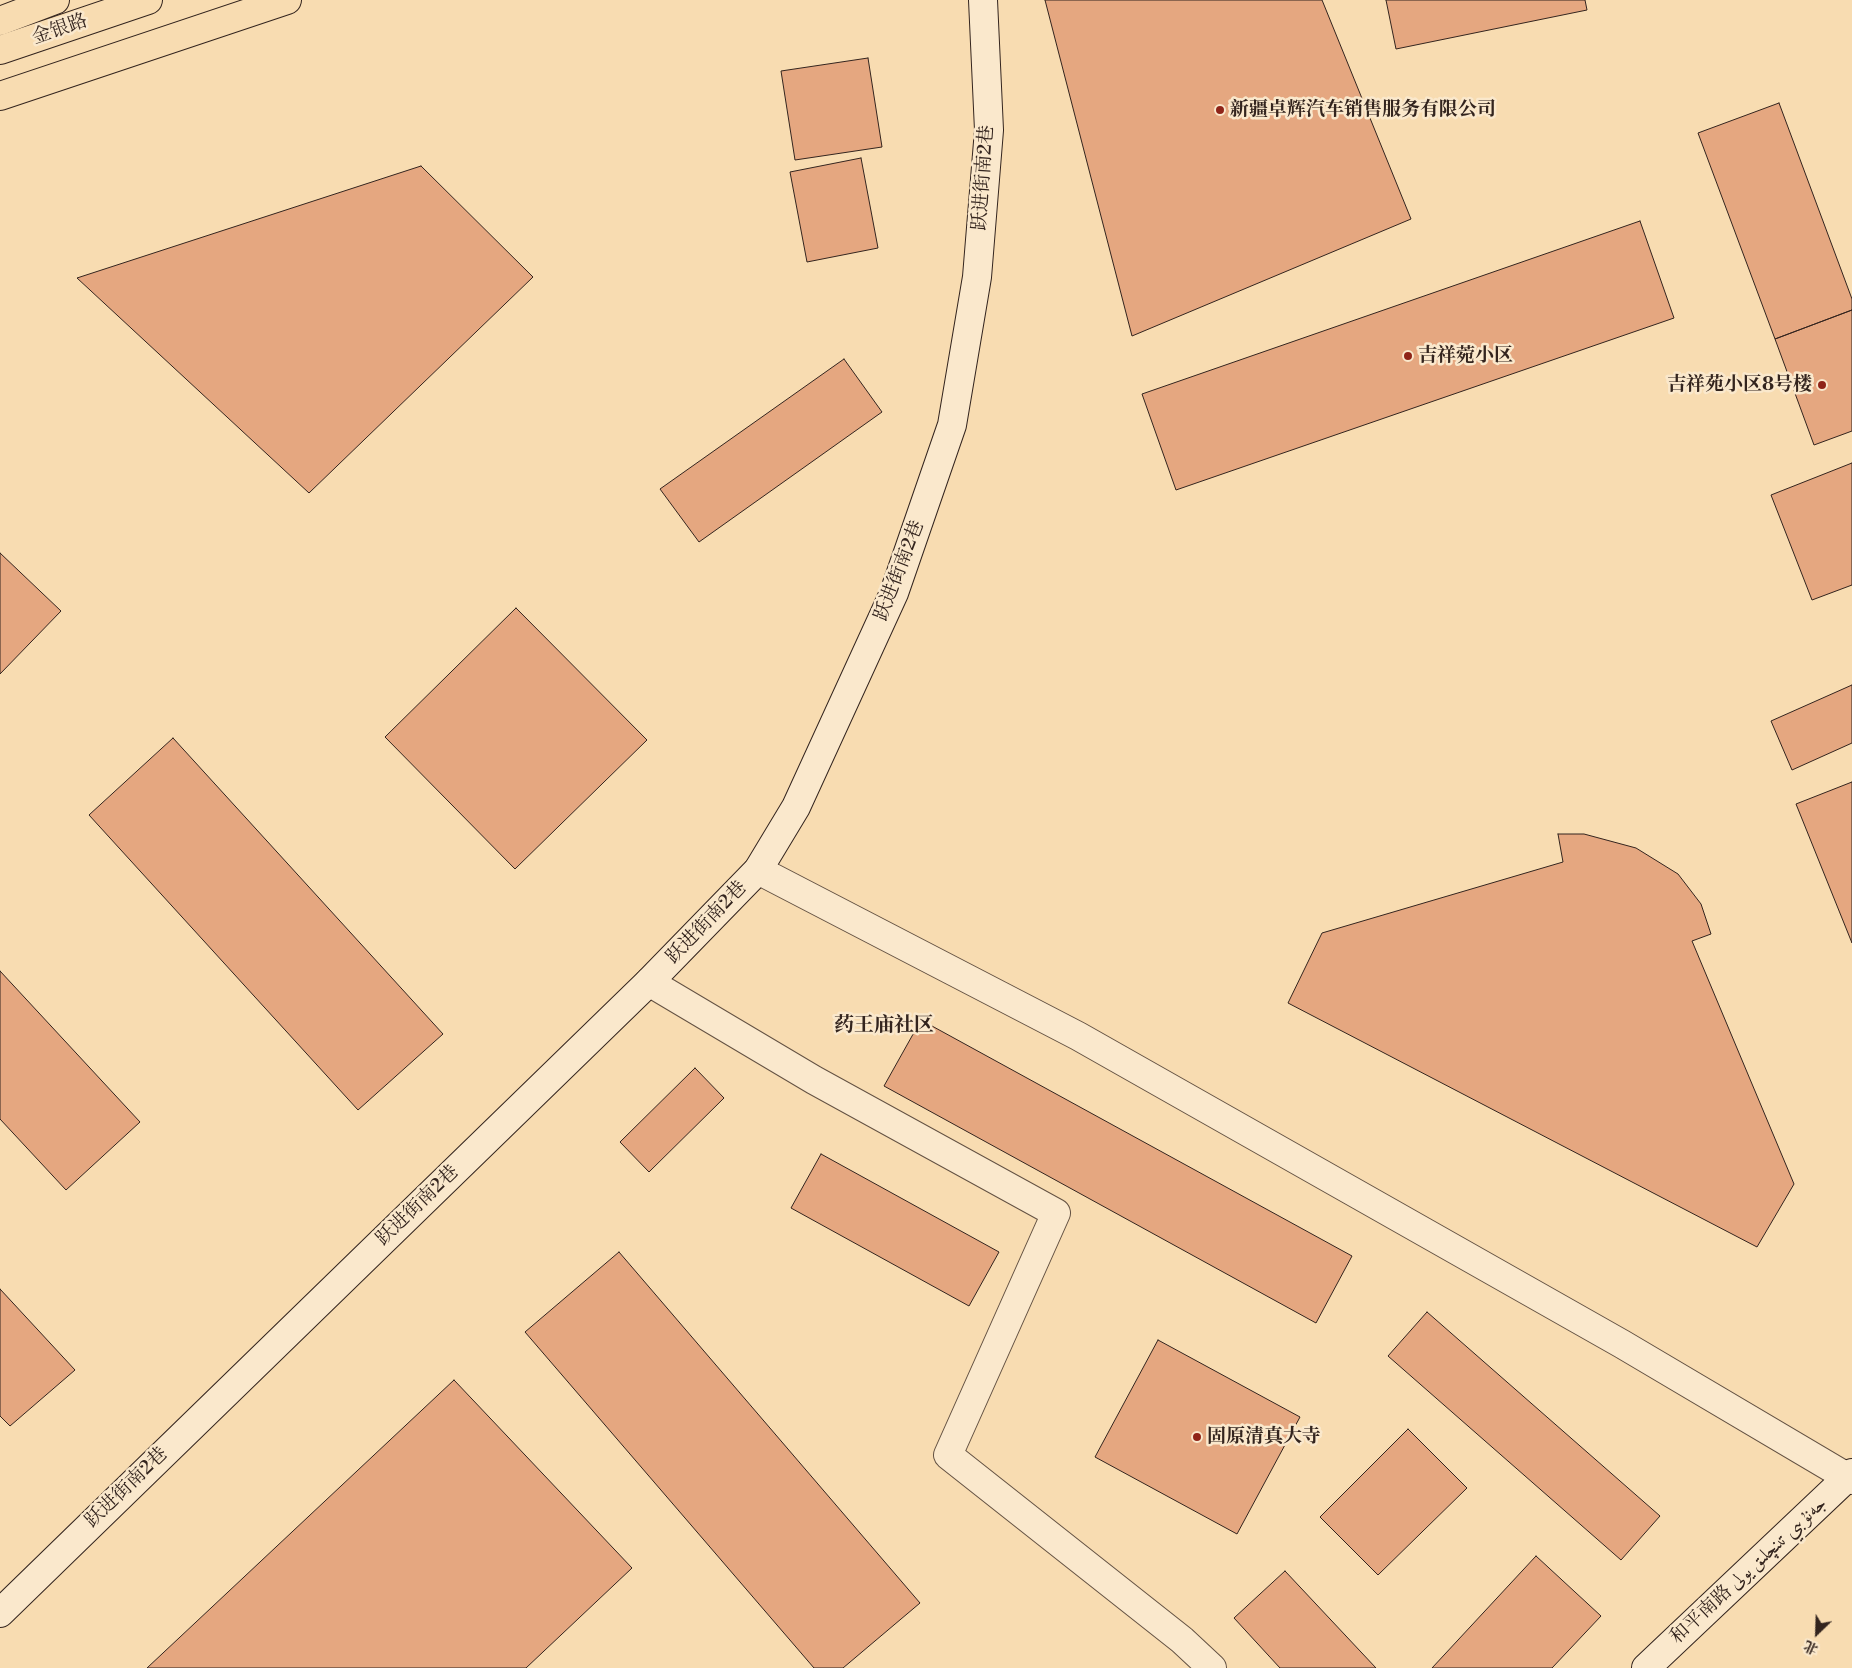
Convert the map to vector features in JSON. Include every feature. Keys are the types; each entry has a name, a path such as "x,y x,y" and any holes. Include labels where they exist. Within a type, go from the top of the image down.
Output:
{"main road":[{"path":"0,21 55,0"},
{"name":"金银路","path":"0,50 148,0"},
{"path":"0,96 287,0"}],"street":[{"name":"跃进街南2巷","path":"0,1613 649,982 758,870 796,807 894,593 952,424 977,277 989,130 983,0"},
{"path":"758,870 1078,1036 1851,1476"},
{"path":"649,982 814,1080 1056,1213 948,1455 1182,1640 1212,1668"},
{"name":"和平南路 جەنۇبىي تىنچلىق يولى","path":"1646,1668 1851,1476"}],"building":[{"name":"新疆卓辉汽车销售服务有限公司","path":"1045,0 1322,0 1411,219 1132,336"},
{"path":"1386,0 1585,0 1587,10 1396,49"},
{"path":"868,58 882,147 795,160 781,71"},
{"path":"1779,103 1852,299 1852,310 1775,339 1698,133"},
{"path":"861,158 878,248 807,262 790,172"},
{"path":"421,166 533,277 309,493 77,278"},
{"name":"吉祥菀小区","path":"1640,221 1674,318 1176,490 1142,394"},
{"name":"吉祥苑小区8号楼","path":"1852,310 1852,431 1814,445 1775,339"},
{"path":"844,359 882,412 699,542 660,489"},
{"path":"1852,463 1852,585 1812,600 1771,495"},
{"path":"0,553 61,611 0,674"},
{"path":"516,608 647,740 515,869 385,737"},
{"path":"1852,685 1852,743 1792,770 1771,721"},
{"path":"173,738 443,1034 358,1110 89,815"},
{"path":"1852,782 1852,943 1796,804"},
{"path":"1558,834 1584,834 1636,848 1678,874 1701,904 1711,934 1692,941 1794,1184 1757,1247 1288,1003 1322,933 1563,862"},
{"path":"0,971 140,1122 66,1190 0,1119"},
{"path":"921,1020 1352,1256 1316,1323 884,1086"},
{"path":"695,1068 724,1098 649,1172 620,1142"},
{"path":"821,1154 999,1252 969,1306 791,1208"},
{"path":"619,1252 920,1603 843,1668 814,1668 525,1332"},
{"path":"0,1289 75,1370 10,1426 0,1416"},
{"path":"1427,1312 1660,1516 1621,1560 1388,1356"},
{"name":"固原清真大寺","path":"1158,1340 1300,1417 1237,1534 1095,1457"},
{"path":"454,1380 632,1568 526,1668 147,1668"},
{"path":"1408,1429 1467,1488 1378,1575 1320,1517"},
{"path":"1536,1556 1601,1616 1552,1668 1432,1668"},
{"path":"1285,1571 1376,1668 1280,1668 1234,1618"}],"place":[{"name":"新疆卓辉汽车销售服务有限公司","path":"1220,110"},
{"name":"吉祥菀小区","path":"1408,356"},
{"name":"吉祥苑小区8号楼","path":"1822,385"},
{"name":"固原清真大寺","path":"1197,1437"}],"district":[{"name":"药王庙社区","path":"884,1026"}]}
